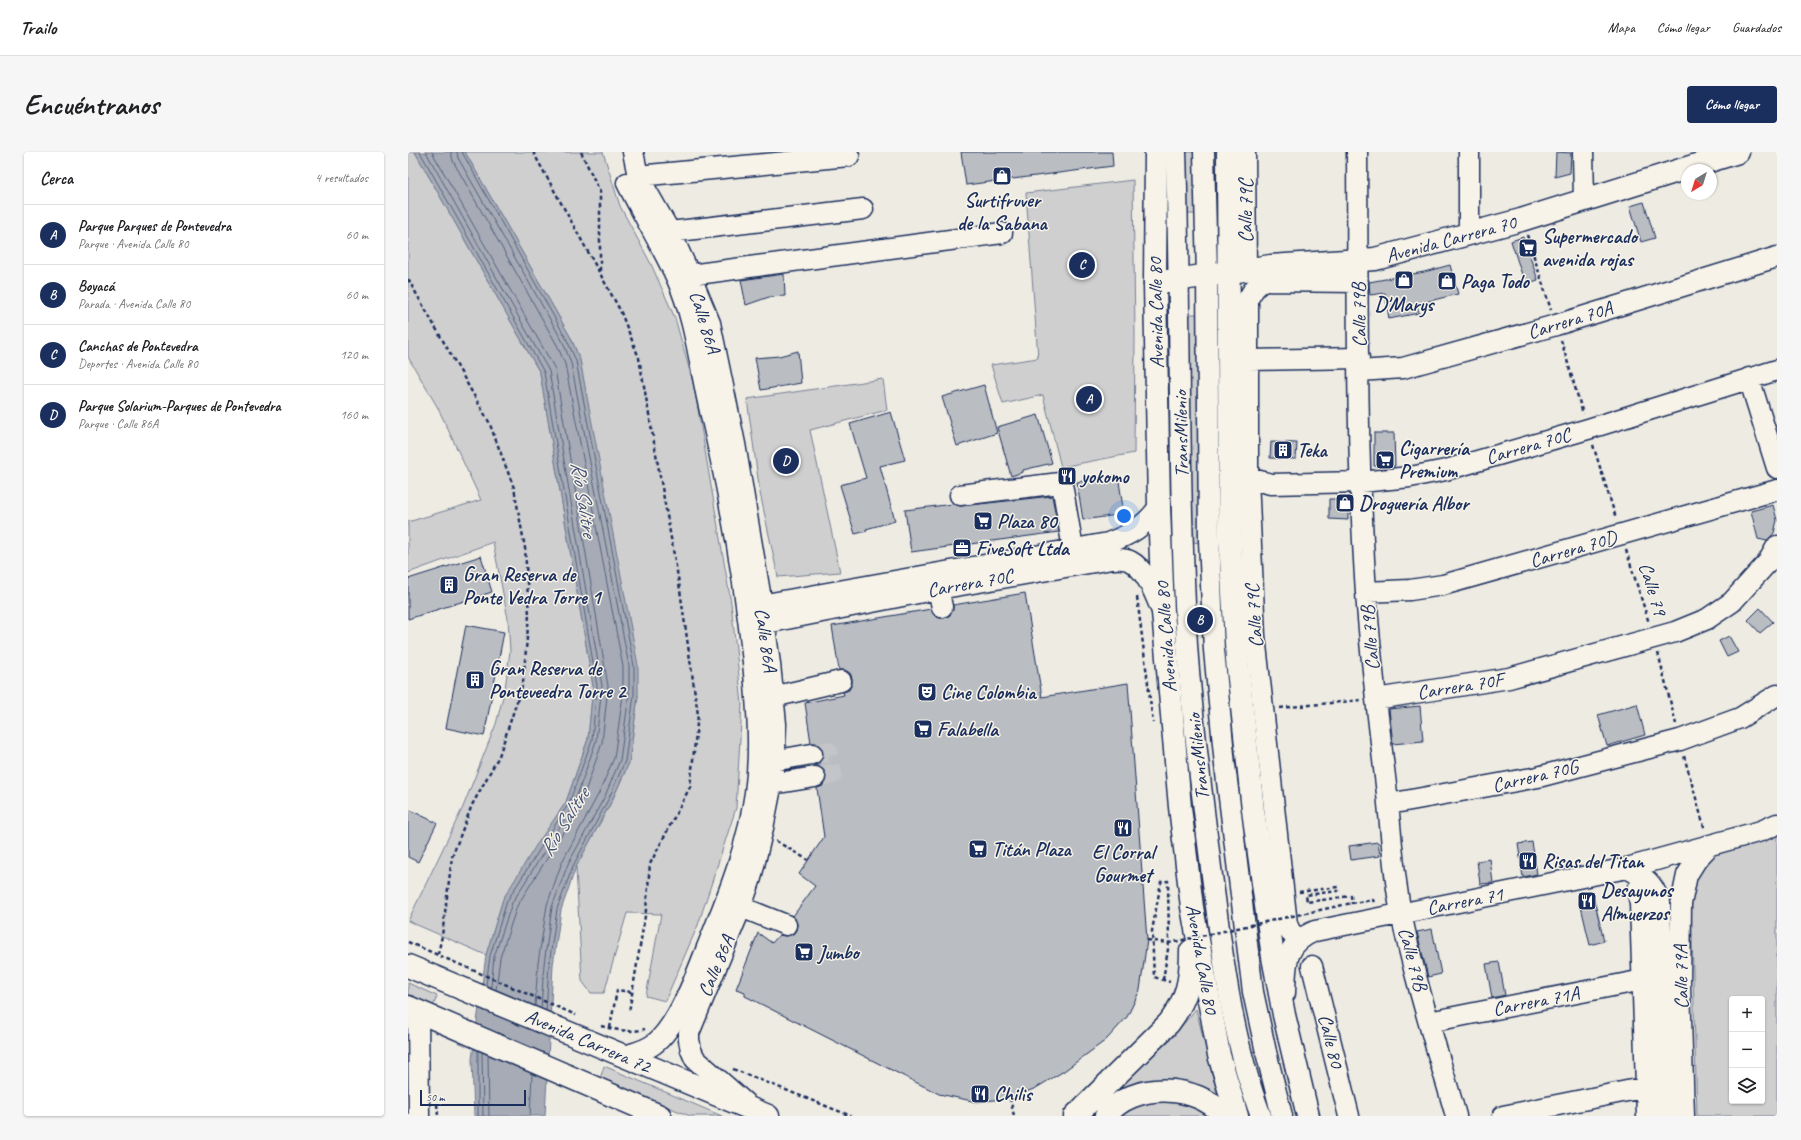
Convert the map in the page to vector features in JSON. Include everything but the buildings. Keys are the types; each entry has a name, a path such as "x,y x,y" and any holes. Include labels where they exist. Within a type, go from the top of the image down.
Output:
{"main road":[{"name":"Avenida Calle 80","path":"1156,152 1155,283 1159,507 1163,612 1180,807 1192,907 1219,1055 1237,1116"},
{"path":"1228,152 1233,276 1230,541 1238,660 1254,818 1273,957 1284,1015 1308,1116"},
{"name":"Avenida Carrera 70","path":"1155,283 1233,276 1272,266 1358,272 1387,256 1469,234 1584,200 1691,159 1738,152"},
{"path":"1075,1116 1169,1023 1178,1011 1186,995 1190,981 1192,907"},
{"name":"Avenida Carrera 72","path":"408,966 446,983 580,1027 624,1056 759,1112"},
{"name":"Avenida Carrera 72","path":"413,1009 660,1116"},
{"path":"1106,1116 1126,1099 1152,1090 1177,1090 1203,1099 1224,1116"}],"street":[{"name":"Calle 86A","path":"619,152 625,178 677,280 689,316 722,460 773,697 776,724 775,760 772,784 751,878 741,907 694,1018 689,1040 691,1050 695,1058 759,1112"},
{"name":"Calle 86A","path":"624,1056 643,1051 664,1035 695,977 735,880 750,822 755,792 758,757 756,616 735,444 710,324 670,232 638,176 633,152"},
{"name":"TransMilenio","path":"1176,152 1183,538 1188,646 1198,768 1221,941 1240,1047 1261,1116"},
{"name":"TransMilenio","path":"1204,152 1233,276 1209,540 1214,650 1225,765 1254,992 1266,1052 1282,1116"},
{"name":"Calle 79C","path":"1245,152 1233,276 1248,299 1248,478 1254,636 1283,894 1288,928 1298,940"},
{"name":"Calle 79B","path":"1357,152 1361,482 1366,592 1376,699 1389,804 1395,880 1401,913 1429,1022 1456,1116"},
{"path":"1469,234 1470,152"},
{"path":"1583,152 1584,200"},
{"path":"638,176 849,156"},
{"path":"670,232 863,209"},
{"path":"690,275 1002,234"},
{"name":"Carrera 70A","path":"1247,360 1359,364 1403,368 1556,325 1777,256"},
{"name":"Carrera 70C","path":"1230,463 1248,478 1271,484 1361,482 1410,477 1446,470 1588,429 1777,370"},
{"path":"1749,378 1777,468"},
{"path":"960,495 1060,483 1062,484 1073,549"},
{"name":"Carrera 70D","path":"1366,592 1410,590 1443,585 1777,490"},
{"name":"Carrera 70C","path":"756,616 1073,549 1108,543 1127,536 1150,519 1159,507"},
{"name":"Carrera 70F","path":"1376,699 1509,678 1675,632 1707,619 1732,602 1768,562 1777,546"},
{"name":"Carrera 70C","path":"756,616 940,598 1112,558 1130,561 1137,566 1148,580 1163,612"},
{"path":"773,697 841,681"},
{"name":"Carrera 70G","path":"1389,804 1538,777 1680,740 1740,718 1777,696"},
{"path":"755,792 763,764 775,760 812,754"},
{"path":"772,784 815,777"},
{"name":"Carrera 71","path":"1298,940 1303,936 1324,929 1627,868 1761,831 1777,824"},
{"name":"Calle 79A","path":"1684,1116 1680,984 1680,904 1687,875 1709,846"},
{"name":"Calle 79A","path":"1627,868 1645,878 1655,889 1660,903 1665,1116"},
{"name":"Calle 79A","path":"1637,890 1640,903 1647,1116"},
{"path":"741,907 786,925"},
{"path":"1284,1015 1288,954 1298,940"},
{"name":"Calle 80","path":"1312,966 1349,1116"},
{"name":"Carrera 71A","path":"1429,1022 1643,980"},
{"path":"413,1009 419,1116"},
{"path":"1503,1116 1647,1087"}],"path":[{"path":"533,152 620,310 639,358 679,583 698,715 690,788 650,864 646,910 629,1012"},
{"path":"581,152 600,192 600,273"},
{"name":"Calle 79","path":"1525,229 1654,638 1709,846"},
{"path":"408,279 489,422 514,488 525,548 529,615 523,683 499,756 472,805 452,857 442,936 438,954"},
{"path":"1137,595 1154,729"},
{"path":"1262,710 1376,699"},
{"path":"775,840 808,860"},
{"path":"1154,977 1152,931 1162,882 1168,881 1169,943 1163,980"},
{"path":"1283,894 1338,887 1338,891 1306,895 1307,902 1351,896 1352,904"},
{"path":"1147,940 1169,943 1373,900"},
{"path":"1178,940 1178,948"},
{"path":"408,942 452,960 580,1027"},
{"path":"610,1028 617,990 632,992"},
{"path":"1010,1098 1014,1116"}],"shaded area":[{"path":"408,152 415,152 540,373 593,686 588,739 566,802 503,899 486,955 408,921 463,807 496,724 505,689 510,651 508,619 493,542 408,573 408,522 481,500 438,408 408,357"},
{"path":"465,152 603,152 620,206 651,264 675,318 694,386 731,603 742,704 736,808 698,925 665,1001 646,996 661,914 627,913 604,993 591,993 582,981 576,867 612,801 629,763 638,696 580,360 571,338"},
{"path":"1185,152 1196,152 1196,214 1186,214"},
{"path":"1133,180 1135,336 1134,453 1061,467 1043,395 1003,404 991,365 1038,358 1026,193"},
{"path":"1188,314 1197,314 1199,542 1190,543"},
{"path":"883,379 887,410 810,430 840,572 778,577 760,493 747,399"},
{"path":"1777,830 1777,1116 1697,1116 1691,899 1696,871 1709,856"},
{"path":"408,983 437,996 433,1007 408,996"},
{"path":"1196,1009 1218,1098 1193,1084 1174,1079 1144,1082 1125,1087 1098,1116 1092,1116 1122,1084 1171,1039"},
{"path":"604,1066 722,1116 690,1116 600,1079"},
{"path":"1177,1096 1211,1116 1116,1116 1135,1102"}],"water":[{"name":"Río Salitre","path":"415,152 465,152 571,338 580,360 638,665 638,696 629,763 612,800 576,867 561,910 553,965 545,1116 474,1116 472,1059 486,955 503,899 535,847 566,802 588,739 593,686 540,373"}],"tunnel":[{"path":"812,754 828,752 832,774 815,777"}],"place":[{"name":"Surtifruver de la Sabana","path":"1002,176"},
{"name":"Supermercado avenida rojas","path":"1528,248"},
{"name":"Canchas de Pontevedra","path":"1082,265"},
{"name":"D'Marys","path":"1404,280"},
{"name":"Paga Todo","path":"1447,281"},
{"name":"Parque Parques de Pontevedra","path":"1089,399"},
{"name":"Teka","path":"1283,450"},
{"name":"Cigarrería Premium","path":"1385,460"},
{"name":"Parque Solarium-Parques de Pontevedra","path":"786,461"},
{"name":"yokomo","path":"1067,476"},
{"name":"Droguería Albor","path":"1345,503"},
{"name":"Plaza 80","path":"983,521"},
{"name":"FiveSoft Ltda","path":"962,548"},
{"name":"Gran Reserva de Ponte Vedra Torre 1","path":"449,585"},
{"name":"Boyacá","path":"1200,620"},
{"name":"Gran Reserva de Ponteveedra Torre 2","path":"475,680"},
{"name":"Cine Colombia","path":"927,692"},
{"name":"Falabella","path":"923,729"},
{"name":"El Corral Gourmet","path":"1123,828"},
{"name":"Titán Plaza","path":"978,849"},
{"name":"Risas del Titan","path":"1528,861"},
{"name":"Desayunos Almuerzos","path":"1587,901"},
{"name":"Jumbo","path":"804,952"},
{"name":"Chilis","path":"980,1094"}]}
